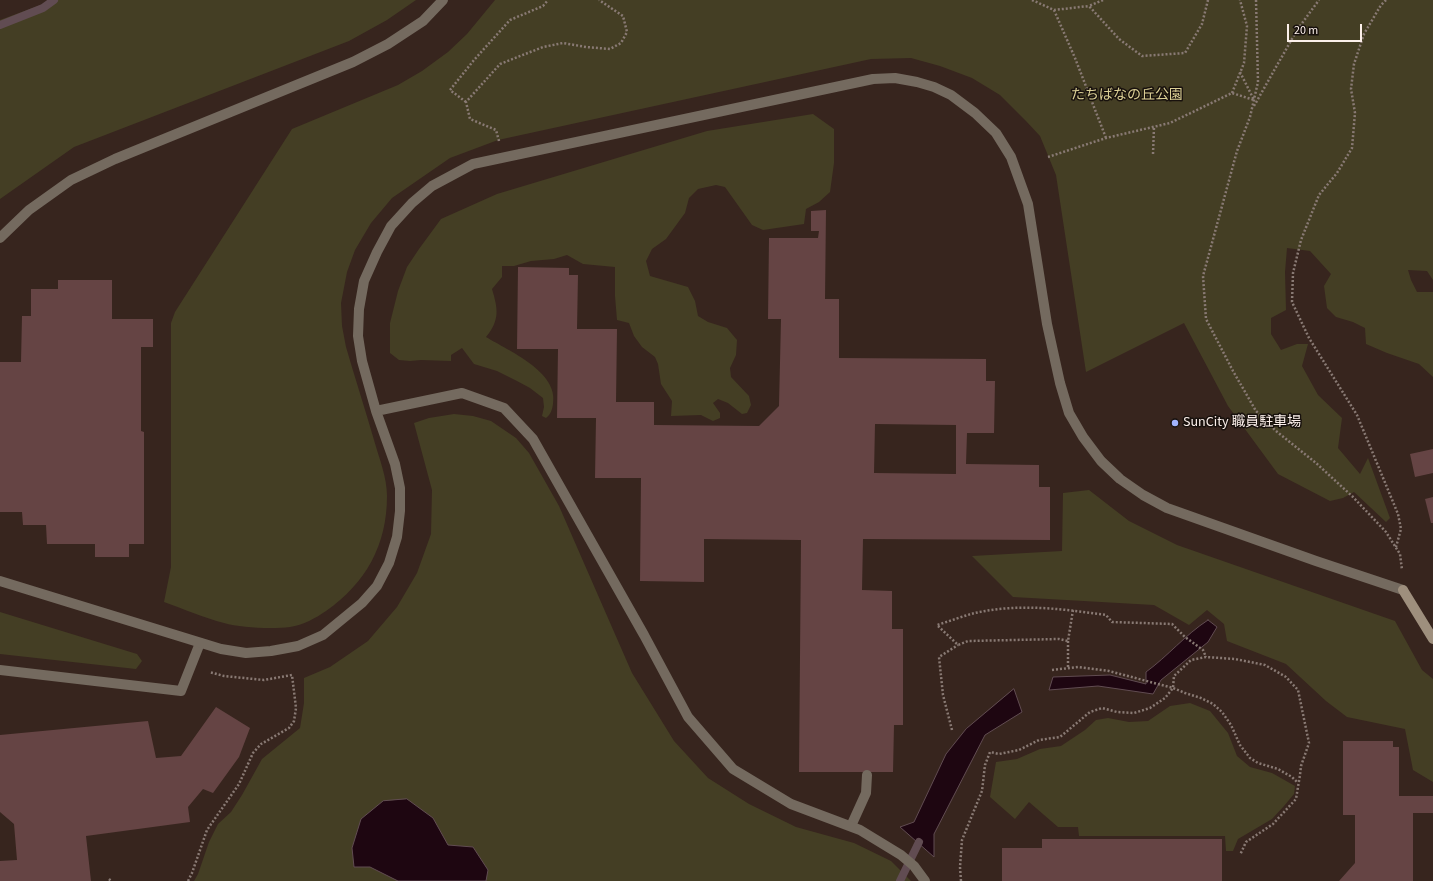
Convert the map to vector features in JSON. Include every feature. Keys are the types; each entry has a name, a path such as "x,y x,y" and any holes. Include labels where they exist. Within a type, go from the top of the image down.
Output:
{"street":[{"path":"0,238 28,210 71,180 129,153 353,62 388,44 423,21 443,0"},
{"path":"0,581 221,649 246,652 271,651 298,646 323,635 362,603 376,586 389,563 397,537 400,511 400,488 395,464 376,411 362,361 358,336 358,309 364,281 377,252 391,226 412,203 432,186 473,164 873,79 896,78 934,87 951,95 975,113 996,133 1011,157 1028,204 1047,324 1060,383 1069,413 1083,437 1101,461 1120,479 1143,495 1167,508 1403,590 1433,639"},
{"path":"376,411 462,393 504,408 533,438 644,635 688,717 733,769 791,804 860,830 901,855 914,866 925,881"},
{"path":"0,670 181,691 200,643"},
{"path":"851,826 866,793 867,775"}],"path":[{"path":"499,143 496,130 470,119 466,102 450,90 474,60 510,20 543,6 548,0"},
{"path":"466,102 500,64 543,47 563,43 610,49 621,43 627,32 623,16 599,0"},
{"path":"1032,0 1054,10 1089,6 1103,0"},
{"path":"1089,6 1119,39 1142,56 1184,53 1202,24 1208,0"},
{"path":"1048,157 1106,138 1170,124 1232,93 1244,63 1247,26 1240,0"},
{"path":"1256,0 1258,82 1252,110 1237,151 1203,276 1206,318 1233,371 1256,411 1276,431 1316,463 1353,497 1386,532 1400,554 1403,590"},
{"path":"1252,110 1297,30 1319,0"},
{"path":"1386,0 1364,34 1354,64 1352,89 1355,113 1352,148 1337,173 1319,195 1301,240 1293,273 1292,302 1309,338 1357,415 1398,514 1401,529 1396,548"},
{"path":"1054,10 1075,58 1106,138"},
{"path":"1240,72 1254,100"},
{"path":"1232,93 1254,100"},
{"path":"1153,154 1154,127"},
{"path":"958,645 937,625 975,613 1026,607 1074,610 1106,615 1112,622 1172,624 1185,637 1203,650 1206,657"},
{"path":"1068,668 1068,641 1074,610"},
{"path":"952,730 943,695 939,657 958,645 968,641 1059,639 1068,641"},
{"path":"961,881 960,867 962,840 982,791 985,765 990,752 998,754 1019,750 1039,740 1060,737 1090,712 1102,708 1117,712 1134,713 1150,708 1165,698 1174,688 1174,676 1191,660 1206,657 1235,659 1265,666 1286,677 1298,690 1309,742 1301,766 1296,799 1273,824 1246,842 1240,855"},
{"path":"188,881 207,830 239,784 254,752 262,744 289,728 294,721 296,708 292,675 264,680 246,679 224,676 191,666"},
{"path":"1052,670 1078,667 1109,671 1174,688 1213,704 1231,725 1240,745 1250,758 1258,763 1278,769 1292,777 1299,784"}],"green space":[{"path":"54,0 416,0 387,20 349,41 74,147 0,199 0,20"},
{"name":"たちばなの丘公園","path":"495,0 1433,0 1433,280 1427,271 1408,270 1417,292 1433,292 1433,377 1419,364 1366,344 1365,328 1353,322 1336,317 1327,308 1324,286 1331,274 1310,251 1287,248 1285,272 1286,310 1271,318 1271,334 1281,350 1297,344 1308,344 1302,366 1318,395 1342,418 1338,448 1360,474 1368,458 1390,518 1386,522 1354,492 1343,498 1330,501 1278,474 1228,406 1184,323 1086,372 1056,175 1040,136 1000,95 972,78 940,66 911,58 871,59 498,140 450,158 392,198 371,223 355,250 347,272 341,303 342,326 346,347 387,489 386,514 383,531 372,561 363,575 340,600 314,619 300,625 290,627 257,628 231,625 209,619 164,602 171,567 171,323 175,312 292,129 398,85 422,71 448,52 467,34"},
{"path":"813,114 834,129 834,163 830,192 819,202 806,209 804,224 763,230 752,225 725,187 716,185 698,189 689,198 685,213 666,239 652,249 646,261 650,276 688,287 695,301 698,316 708,322 727,328 737,340 736,355 730,368 731,377 749,396 751,405 747,413 742,414 728,403 718,399 713,403 720,413 720,418 713,421 701,415 671,416 672,401 661,384 658,364 655,357 642,347 634,336 629,323 617,320 615,267 583,264 567,255 554,259 531,261 514,266 502,266 502,277 492,289 496,303 496,320 491,331 486,337 519,356 541,372 553,393 551,412 546,418 542,416 544,407 543,398 530,388 497,371 474,364 462,348 451,355 451,361 399,360 390,353 390,323 398,291 407,267 441,219 497,194 707,131"},
{"path":"454,414 473,416 491,421 516,438 529,453 559,506 632,673 674,741 708,778 749,804 796,827 854,843 891,861 911,881 194,881 198,874 209,842 218,824 231,812 262,759 300,728 304,703 304,678 330,667 368,641 397,607 417,573 431,534 432,490 414,423 429,418"},
{"path":"1089,490 1129,521 1177,545 1395,621 1422,670 1433,679 1433,782 1413,770 1405,729 1347,717 1326,701 1286,664 1227,641 1224,624 1207,610 1189,625 1154,605 1013,597 972,556 1062,551 1063,493"},
{"path":"0,612 137,654 142,661 136,669 0,654"},
{"path":"1190,703 1210,711 1228,733 1237,756 1250,767 1272,773 1295,786 1294,794 1272,819 1238,839 1233,851 1226,851 1225,836 1079,836 1078,827 1058,827 1029,802 1015,819 990,797 996,762 1017,759 1040,749 1061,746 1085,730 1096,720 1108,718 1129,722 1148,721 1170,706"}],"shaded area":[{"path":"1208,620 1217,627 1208,642 1161,680 1153,694 1098,686 1049,690 1053,677 1110,675 1146,684 1146,672"},
{"path":"1014,689 1022,712 985,735 934,834 934,857 900,827 914,822 946,754 966,729"},
{"path":"407,799 433,818 448,845 473,847 488,870 486,881 398,881 370,867 354,867 352,848 361,819 383,801"}],"building":[{"path":"826,210 825,299 839,299 839,358 986,359 986,381 995,381 994,433 967,433 966,464 1039,465 1039,487 1050,487 1050,540 863,539 862,590 892,591 892,629 903,629 903,725 894,725 893,772 799,772 801,540 704,539 704,582 640,581 641,478 595,478 596,418 557,418 558,349 517,349 518,267 569,268 569,275 578,275 577,329 617,329 616,402 654,402 654,425 759,426 779,406 781,319 768,319 769,238 818,238 819,231 811,231 811,211","holes":["875,424 956,425 956,474 874,473"]},
{"path":"58,280 112,280 112,319 153,319 153,347 141,347 141,431 144,432 144,544 129,544 129,557 95,557 95,544 47,544 46,525 23,525 22,512 0,512 0,362 21,362 22,316 31,316 31,289 58,289"},
{"path":"1433,449 1433,473 1415,477 1410,454"},
{"path":"1433,497 1433,523 1431,523 1425,499"},
{"path":"216,707 250,728 239,757 213,793 203,789 188,807 190,822 86,836 91,881 0,881 0,861 17,860 14,824 0,812 0,735 148,721 156,758 181,756"},
{"path":"1343,741 1393,741 1393,747 1399,747 1399,796 1433,796 1433,813 1413,813 1413,881 1339,881 1355,863 1355,815 1343,815"},
{"path":"1042,839 1222,839 1222,881 1002,881 1002,848 1042,848"}],"waterway":[{"path":"0,25 43,8 54,0"},
{"path":"900,881 919,842"}],"place":[{"name":"SunCity 職員駐車場","path":"1175,423"}]}
